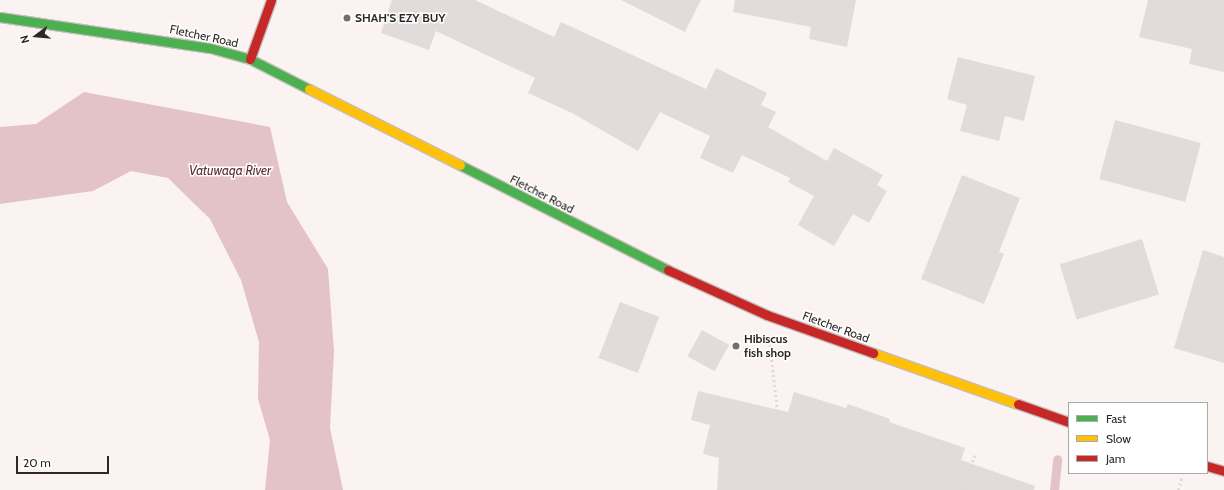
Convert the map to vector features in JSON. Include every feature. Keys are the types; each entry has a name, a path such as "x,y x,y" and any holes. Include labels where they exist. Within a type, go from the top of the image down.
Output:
{"main road":[{"path":"250,59 271,0"},
{"name":"Fletcher Road","path":"0,17 74,26 203,46 250,59 692,282 767,315 1068,422"},
{"path":"1208,466 1224,471"}],"path":[{"path":"767,315 784,464 784,490"},
{"path":"962,490 975,455"},
{"path":"1178,490 1183,474"}],"water":[{"name":"Vatuwaqa River","path":"84,92 270,127 287,202 328,269 334,351 330,428 343,490 265,490 270,440 258,399 259,342 241,280 210,219 168,178 131,171 93,191 0,204 0,127 36,124"}],"building":[{"path":"392,0 475,0 554,37 561,22 706,89 716,68 767,93 761,105 776,112 768,127 827,161 834,148 883,175 877,185 887,191 869,223 853,214 834,246 798,225 814,196 788,182 790,178 742,155 733,173 700,158 710,136 660,112 638,151 572,113 528,93 535,78 436,31 429,50 381,33"},
{"path":"621,0 701,0 685,32"},
{"path":"735,0 856,0 847,47 809,39 811,27 733,12"},
{"path":"1148,0 1224,0 1224,72 1189,64 1192,49 1139,37"},
{"path":"958,57 1035,76 1024,121 1005,116 999,141 960,131 967,105 947,99"},
{"path":"1115,120 1201,143 1185,202 1099,179"},
{"path":"962,175 1020,198 999,252 1004,254 984,304 921,279"},
{"path":"1142,239 1159,294 1077,320 1060,264"},
{"path":"1203,250 1224,257 1224,363 1174,348"},
{"path":"620,302 659,317 638,373 598,358"},
{"path":"702,330 729,345 715,371 687,356"},
{"path":"698,391 788,412 794,392 846,408 848,404 890,419 889,422 965,448 961,460 1035,486 1034,490 717,490 719,458 703,454 710,425 691,420"}],"waterway":[{"path":"1054,490 1057,459"}],"traffic: fast":[{"path":"0,17 210,48 250,59 309,89"},
{"path":"460,165 668,270"}],"traffic: slow":[{"path":"309,89 460,165"},
{"path":"873,353 1018,404"}],"traffic: jam":[{"path":"250,59 271,0"},
{"path":"668,270 767,315 873,353"},
{"path":"1018,404 1068,422"},
{"path":"1208,466 1224,471"}],"place":[{"name":"SHAH'S EZY BUY","path":"347,18"},
{"name":"Hibiscus fish shop","path":"736,346"}]}
